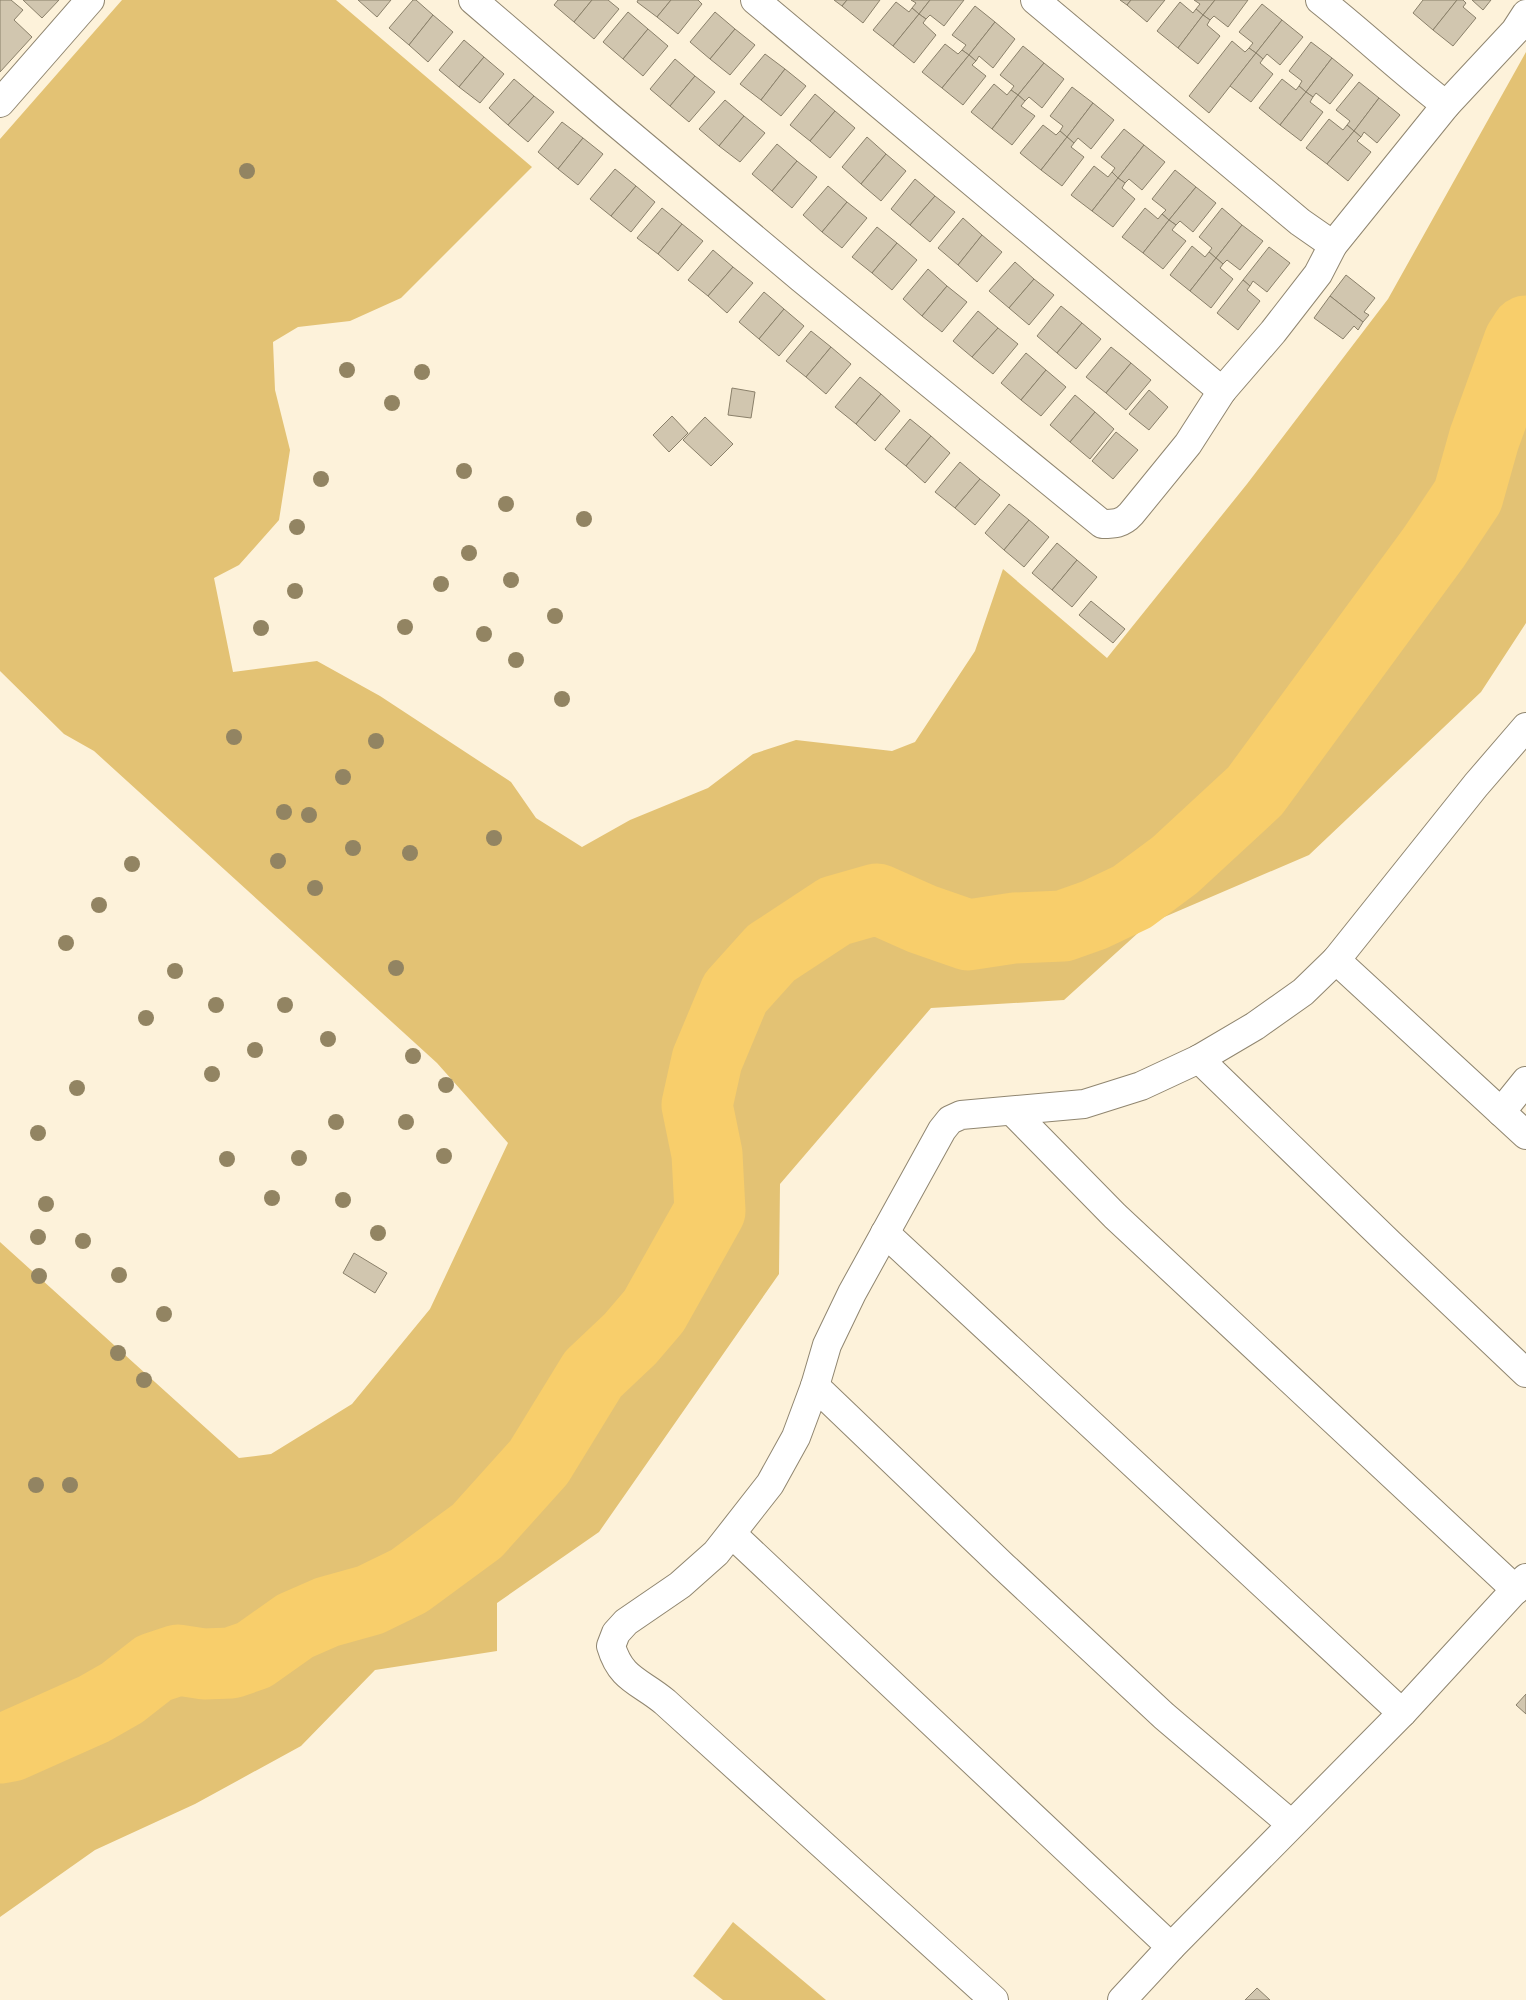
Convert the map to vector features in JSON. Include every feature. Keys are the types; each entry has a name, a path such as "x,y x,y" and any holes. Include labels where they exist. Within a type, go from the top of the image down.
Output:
{"street":[{"path":"0,103 90,0"},
{"path":"474,0 608,116 838,309 1102,524 1116,524 1125,521 1131,514 1188,444 1222,391 1273,332 1318,274 1333,246 1446,105 1515,31 1526,14"},
{"path":"755,0 1222,391"},
{"path":"1035,0 1300,222 1333,246"},
{"path":"1320,0 1446,105"},
{"path":"994,2000 665,1702 621,1670 615,1660 611,1646 616,1634 626,1622 680,1585 716,1553 770,1484 796,1437 815,1386 827,1345 852,1293 942,1130 950,1120 971,1113 1084,1104 1141,1086 1199,1059 1255,1026 1302,992 1336,960 1476,785 1526,727"},
{"path":"1336,960 1526,1136"},
{"path":"1199,1059 1388,1243 1526,1373"},
{"path":"1501,1112 1526,1081"},
{"path":"1012,1111 1115,1216 1521,1584 1402,1713 1291,1824 1122,2000"},
{"path":"884,1234 1402,1713"},
{"path":"815,1386 989,1553 1164,1716 1291,1824"},
{"path":"732,1534 1171,1947"}],"shaded area":[{"path":"122,0 336,0 532,167 401,298 350,321 298,327 273,342 275,390 290,450 279,520 239,565 214,578 233,672 317,661 380,696 511,782 536,818 582,847 630,820 708,788 753,754 796,740 892,751 915,742 975,651 1003,569 1107,658 1247,484 1388,299 1526,52 1526,623 1481,692 1309,855 1148,924 1064,1000 931,1008 780,1184 779,1274 599,1532 497,1603 497,1651 375,1670 301,1746 195,1804 95,1850 0,1917 0,1242 239,1458 271,1454 352,1404 430,1309 508,1143 437,1063 94,751 64,734 0,671 0,139"},
{"path":"733,1922 826,2000 723,2000 693,1976"}],"building":[{"path":"0,0 11,0 23,10 14,20 32,37 0,72"},
{"path":"23,0 59,0 42,18"},
{"path":"358,0 391,0 377,17"},
{"path":"413,0 416,0 433,15 409,45 389,28"},
{"path":"558,0 592,0 574,22 554,5"},
{"path":"592,0 608,0 619,9 594,39 574,22"},
{"path":"638,0 671,0 657,17 637,2"},
{"path":"671,0 698,0 702,4 678,34 657,17"},
{"path":"834,0 847,0 842,6"},
{"path":"847,0 880,0 863,23 842,6"},
{"path":"911,0 930,0 919,14 912,8 916,3"},
{"path":"930,0 964,0 944,26 930,15 926,19 919,14"},
{"path":"1120,0 1131,0 1127,5"},
{"path":"1131,0 1165,0 1147,22 1127,5"},
{"path":"1194,0 1215,0 1203,15 1196,9 1200,4"},
{"path":"1215,0 1248,0 1228,27 1214,16 1210,20 1203,15"},
{"path":"1423,0 1457,0 1433,30 1413,13"},
{"path":"1457,0 1463,0 1466,3 1463,7 1476,18 1453,46 1433,30"},
{"path":"1472,0 1491,0 1483,10"},
{"path":"896,2 909,12 912,8 919,14 893,46 873,30"},
{"path":"1180,2 1193,13 1196,9 1203,15 1178,48 1157,31"},
{"path":"1262,4 1282,20 1256,53 1249,48 1253,43 1239,32"},
{"path":"975,6 995,22 969,55 962,50 966,45 952,35"},
{"path":"628,12 648,29 623,59 603,42"},
{"path":"715,12 735,29 710,59 690,42"},
{"path":"919,14 926,19 923,23 936,35 914,63 893,46"},
{"path":"433,15 453,32 428,62 409,45"},
{"path":"1203,15 1210,20 1207,25 1220,36 1198,64 1178,48"},
{"path":"1282,20 1303,37 1280,65 1267,54 1263,59 1256,53"},
{"path":"995,22 1015,39 993,68 979,56 976,61 969,55"},
{"path":"648,29 668,46 643,76 623,59"},
{"path":"735,29 755,45 730,75 710,59"},
{"path":"464,40 484,57 459,87 439,70"},
{"path":"1232,41 1245,52 1249,48 1256,53 1209,113 1189,96"},
{"path":"1311,42 1332,58 1306,92 1299,86 1302,81 1289,71"},
{"path":"945,44 958,54 962,50 969,55 942,88 922,72"},
{"path":"1023,46 1044,63 1018,95 1011,90 1014,86 1000,75"},
{"path":"1256,53 1263,59 1260,63 1273,74 1251,102 1230,86"},
{"path":"765,54 785,69 761,100 740,84"},
{"path":"969,55 976,61 972,65 986,76 963,105 942,88"},
{"path":"484,57 504,74 480,103 459,87"},
{"path":"1332,58 1353,75 1330,104 1316,93 1313,97 1306,92"},
{"path":"675,59 695,76 670,106 650,89"},
{"path":"1044,63 1064,79 1042,108 1029,97 1025,101 1018,95"},
{"path":"785,69 806,86 781,116 761,100"},
{"path":"695,76 715,92 689,122 670,106"},
{"path":"514,79 534,96 508,125 489,108"},
{"path":"1282,79 1296,90 1299,86 1306,92 1280,125 1259,108"},
{"path":"1359,82 1379,98 1354,131 1347,125 1350,121 1336,110"},
{"path":"994,84 1007,95 1011,90 1018,95 992,129 971,112"},
{"path":"1072,87 1093,103 1067,137 1060,131 1063,126 1050,116"},
{"path":"1306,92 1313,97 1310,102 1323,112 1301,141 1280,125"},
{"path":"815,94 835,111 810,141 790,125"},
{"path":"1018,95 1025,101 1021,106 1035,116 1012,145 992,129"},
{"path":"534,96 554,112 528,142 508,125"},
{"path":"1379,98 1400,115 1377,143 1364,132 1361,137 1354,131"},
{"path":"725,100 744,116 719,146 699,129"},
{"path":"1093,103 1114,120 1091,149 1078,138 1074,143 1067,137"},
{"path":"835,111 855,128 830,158 810,141"},
{"path":"744,116 765,133 740,162 719,146"},
{"path":"1329,119 1343,130 1347,125 1354,131 1327,164 1306,148"},
{"path":"562,122 583,138 558,169 538,152"},
{"path":"1043,125 1056,135 1060,131 1067,137 1041,170 1020,153"},
{"path":"1124,129 1144,145 1118,178 1112,172 1115,168 1101,157"},
{"path":"1354,131 1361,137 1357,141 1371,152 1348,181 1327,164"},
{"path":"867,137 886,154 861,184 842,167"},
{"path":"1067,137 1074,143 1071,147 1084,157 1062,186 1041,170"},
{"path":"583,138 603,154 578,185 558,169"},
{"path":"777,144 797,161 772,191 752,174"},
{"path":"1144,145 1165,162 1142,190 1129,179 1125,183 1118,178"},
{"path":"886,154 906,171 881,201 861,184"},
{"path":"797,161 817,177 792,208 772,191"},
{"path":"1094,166 1108,177 1112,172 1118,178 1092,211 1071,195"},
{"path":"615,169 636,186 611,216 590,199"},
{"path":"1175,170 1196,187 1169,220 1162,214 1166,210 1152,199"},
{"path":"1118,178 1125,183 1122,188 1135,199 1113,227 1092,211"},
{"path":"915,179 935,196 910,225 891,209"},
{"path":"636,186 655,202 631,232 611,216"},
{"path":"828,186 847,202 822,232 803,215"},
{"path":"1196,187 1216,203 1193,232 1180,221 1176,225 1169,220"},
{"path":"935,196 955,212 930,242 910,225"},
{"path":"847,202 867,218 842,248 822,232"},
{"path":"662,208 682,224 658,254 637,238"},
{"path":"1145,208 1158,219 1162,214 1169,220 1143,253 1122,237"},
{"path":"1222,208 1242,225 1216,258 1209,252 1212,248 1199,237"},
{"path":"963,218 982,235 958,265 938,248"},
{"path":"1169,220 1176,225 1172,230 1186,241 1163,269 1143,253"},
{"path":"682,224 703,241 678,271 658,254"},
{"path":"1242,225 1263,241 1240,270 1227,260 1223,264 1216,258"},
{"path":"877,227 897,243 872,273 852,257"},
{"path":"982,235 1002,252 977,282 958,265"},
{"path":"897,243 917,260 892,290 872,273"},
{"path":"1192,246 1205,257 1209,252 1216,258 1190,291 1170,275"},
{"path":"1269,247 1290,263 1267,292 1253,281 1250,286 1243,280"},
{"path":"713,250 733,267 708,296 688,280"},
{"path":"1216,258 1223,264 1220,268 1233,279 1211,308 1190,291"},
{"path":"1015,262 1034,279 1009,308 989,291"},
{"path":"733,267 753,283 727,313 708,296"},
{"path":"928,269 947,286 922,316 903,299"},
{"path":"1346,275 1375,298 1364,312 1369,315 1363,322 1330,296"},
{"path":"1034,279 1054,295 1029,325 1009,308"},
{"path":"1243,280 1250,286 1247,290 1260,301 1238,330 1217,313"},
{"path":"947,286 967,302 942,332 922,316"},
{"path":"764,292 784,309 759,339 739,322"},
{"path":"1330,296 1363,322 1358,330 1354,326 1343,339 1314,318"},
{"path":"1061,306 1082,323 1057,353 1037,336"},
{"path":"784,309 804,326 779,356 759,339"},
{"path":"978,311 998,328 972,357 953,341"},
{"path":"1082,323 1101,339 1076,369 1057,353"},
{"path":"998,328 1018,344 993,374 972,357"},
{"path":"811,331 831,347 806,377 786,361"},
{"path":"831,347 851,364 826,394 806,377"},
{"path":"1111,347 1131,363 1106,393 1086,377"},
{"path":"1026,353 1046,370 1021,400 1001,383"},
{"path":"1131,363 1151,380 1126,410 1106,393"},
{"path":"1046,370 1066,387 1041,416 1021,400"},
{"path":"860,377 881,394 856,424 835,407"},
{"path":"732,388 755,392 751,418 728,415"},
{"path":"1149,390 1168,407 1149,430 1129,414"},
{"path":"881,394 900,411 875,441 856,424"},
{"path":"1075,395 1095,412 1070,442 1050,425"},
{"path":"1095,412 1114,429 1090,459 1070,442"},
{"path":"672,416 688,433 669,452 653,435"},
{"path":"705,417 733,444 711,466 683,440"},
{"path":"910,419 931,436 906,466 885,449"},
{"path":"1116,432 1138,450 1113,479 1092,461"},
{"path":"931,436 950,453 925,483 906,466"},
{"path":"960,462 980,479 955,508 935,492"},
{"path":"980,479 1000,495 975,525 955,508"},
{"path":"1009,504 1029,520 1004,550 985,533"},
{"path":"1029,520 1049,537 1024,567 1004,550"},
{"path":"1057,543 1077,560 1052,590 1032,573"},
{"path":"1077,560 1097,577 1072,607 1052,590"},
{"path":"1091,601 1125,629 1113,643 1079,615"},
{"path":"354,1253 387,1273 375,1293 343,1273"},
{"path":"1526,1694 1526,1714 1516,1705"},
{"path":"1257,1988 1270,2000 1245,2000"}],"waterway":[{"path":"0,1748 11,1746 94,1709 122,1693 154,1668 178,1660 204,1664 231,1663 254,1655 295,1626 327,1612 370,1600 409,1581 477,1531 539,1462 593,1374 630,1339 654,1311 710,1211 707,1154 697,1105 707,1060 735,993 771,953 835,911 877,899 922,919 968,935 1014,928 1063,926 1094,915 1132,897 1175,865 1255,791 1434,547 1468,496 1484,439 1519,342 1526,331"}]}
